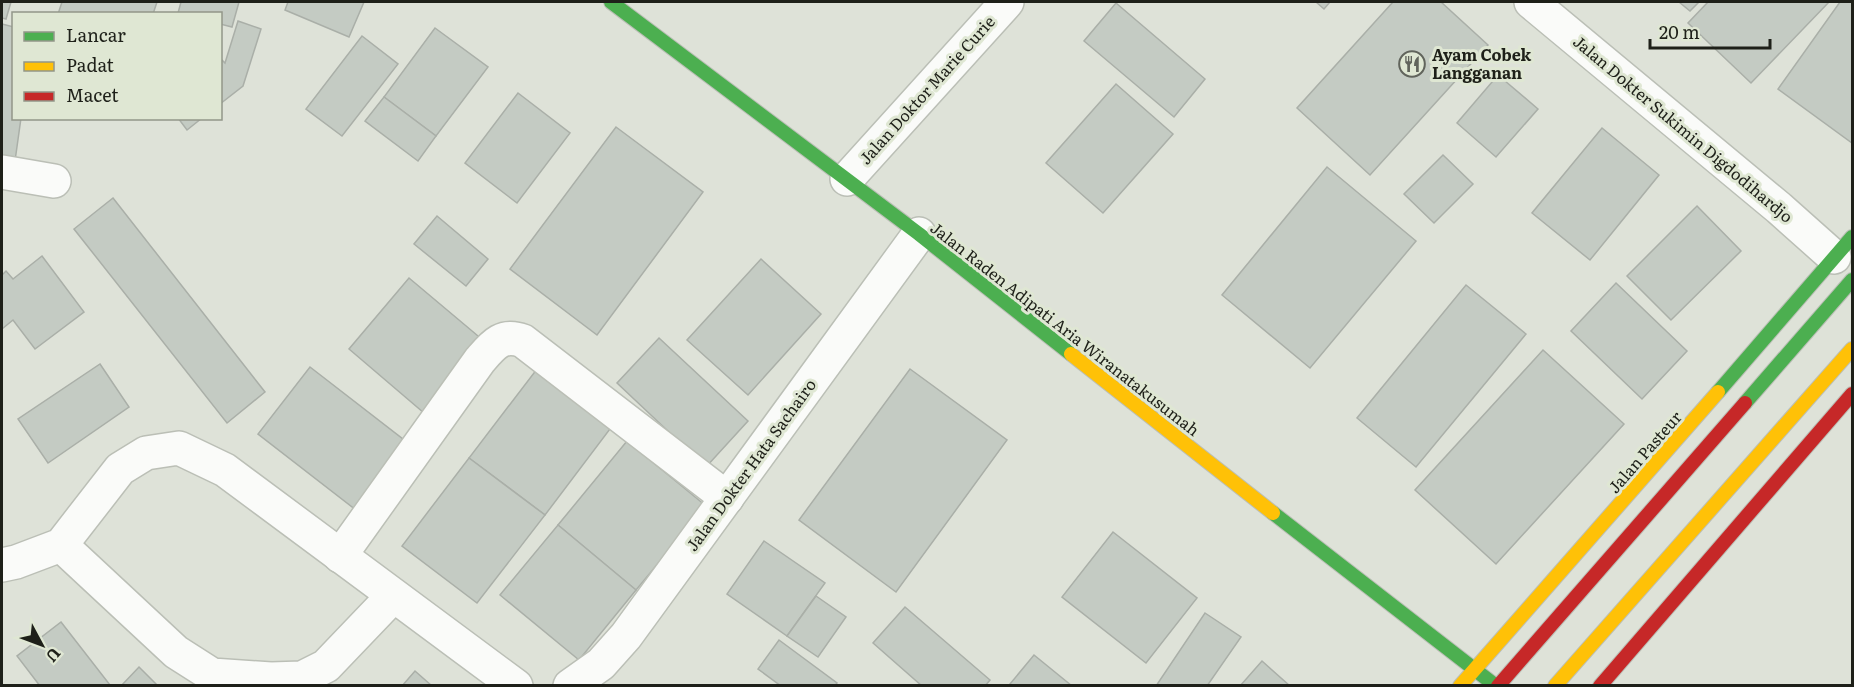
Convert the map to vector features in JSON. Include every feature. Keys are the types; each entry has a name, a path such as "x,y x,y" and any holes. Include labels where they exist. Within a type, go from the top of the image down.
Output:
{"main road":[{"name":"Jalan Raden Adipati Aria Wiranatakusumah","path":"611,2 919,234 1188,447 1497,686"},
{"name":"Jalan Pasteur","path":"1460,686 1654,466 1846,258"},
{"path":"1497,686 1846,258"},
{"path":"1555,686 1852,349"},
{"path":"1600,686 1852,394"}],"street":[{"name":"Jalan Doktor Marie Curie","path":"847,179 1007,2"},
{"name":"Jalan Dokter Sukimin Digdodihardjo","path":"1531,2 1779,208 1846,258"},
{"path":"2,172 54,181"},
{"name":"Jalan Dokter Hata Sachairo","path":"570,686 601,664 626,636 919,234"},
{"path":"340,556 480,360 502,340 513,337 523,341 727,498"},
{"path":"2,565 61,545 120,469 146,453 179,448 225,470 516,686"},
{"path":"61,545 176,651 212,675 270,679 302,678 326,666 393,596"}],"building":[{"path":"2,2 11,2 6,19 2,18"},
{"path":"62,2 157,2 154,12 59,12"},
{"path":"181,2 239,2 232,27 222,24 222,12 178,12"},
{"path":"288,2 364,2 349,37 285,10"},
{"path":"1316,2 1330,2 1324,9"},
{"path":"1393,2 1441,2 1488,45 1370,175 1297,108"},
{"path":"1679,2 1699,2 1690,11"},
{"path":"1708,2 1829,2 1751,83 1688,23"},
{"path":"1840,2 1852,2 1852,143 1778,89"},
{"path":"1116,3 1205,79 1174,117 1084,41"},
{"path":"238,21 261,29 243,86 222,102 222,60 225,63"},
{"path":"2,24 12,26 12,120 21,120 15,161 2,159"},
{"path":"435,28 488,67 436,136 384,97"},
{"path":"362,36 398,64 342,136 306,109"},
{"path":"1498,75 1538,109 1496,157 1457,123"},
{"path":"1116,84 1173,134 1103,213 1046,163"},
{"path":"518,93 570,133 517,203 465,163"},
{"path":"384,97 436,136 418,161 365,121"},
{"path":"180,120 200,120 187,130"},
{"path":"616,127 703,192 597,335 510,269"},
{"path":"1602,128 1659,175 1590,260 1532,213"},
{"path":"1443,155 1473,184 1434,223 1404,194"},
{"path":"1327,167 1416,241 1310,368 1222,295"},
{"path":"113,198 265,392 227,423 74,229"},
{"path":"1697,206 1741,251 1671,320 1627,276"},
{"path":"437,216 488,259 466,286 414,244"},
{"path":"42,256 84,312 35,349 13,320 2,329 2,275 6,271 13,279"},
{"path":"761,259 821,314 748,395 687,340"},
{"path":"409,278 484,341 424,413 349,349"},
{"path":"1616,283 1687,351 1642,399 1571,331"},
{"path":"1466,285 1526,334 1416,467 1357,418"},
{"path":"659,338 748,421 706,467 617,383"},
{"path":"1543,350 1624,424 1496,564 1415,490"},
{"path":"100,364 129,407 48,463 18,419"},
{"path":"310,367 408,443 356,510 258,434"},
{"path":"537,369 613,425 545,515 469,458"},
{"path":"910,369 1007,440 896,592 799,520"},
{"path":"627,441 706,506 636,590 558,525"},
{"path":"469,458 545,515 477,603 402,546"},
{"path":"558,525 636,590 579,660 500,595"},
{"path":"1113,532 1197,598 1146,663 1062,597"},
{"path":"764,541 825,583 787,636 727,594"},
{"path":"816,596 846,617 818,657 787,636"},
{"path":"905,607 990,680 985,686 922,686 873,643"},
{"path":"1205,613 1241,637 1207,686 1156,686"},
{"path":"61,622 110,685 40,686 17,656"},
{"path":"779,640 837,683 835,686 781,686 758,669"},
{"path":"1034,655 1072,686 1012,686 1010,684"},
{"path":"1262,661 1290,686 1240,686"},
{"path":"139,667 158,686 121,686"},
{"path":"415,671 432,686 402,686"}],"traffic: fast":[{"path":"611,2 919,234 1071,354"},
{"path":"1718,392 1852,237"},
{"path":"1745,403 1852,280"},
{"path":"1273,513 1496,686"}],"traffic: slow":[{"path":"1555,686 1852,349"},
{"path":"1071,354 1273,513"},
{"path":"1460,686 1718,392"}],"traffic: jam":[{"path":"1600,686 1852,394"},
{"path":"1498,686 1745,403"}],"place":[{"name":"Ayam Cobek Langganan","path":"1412,64"}]}
